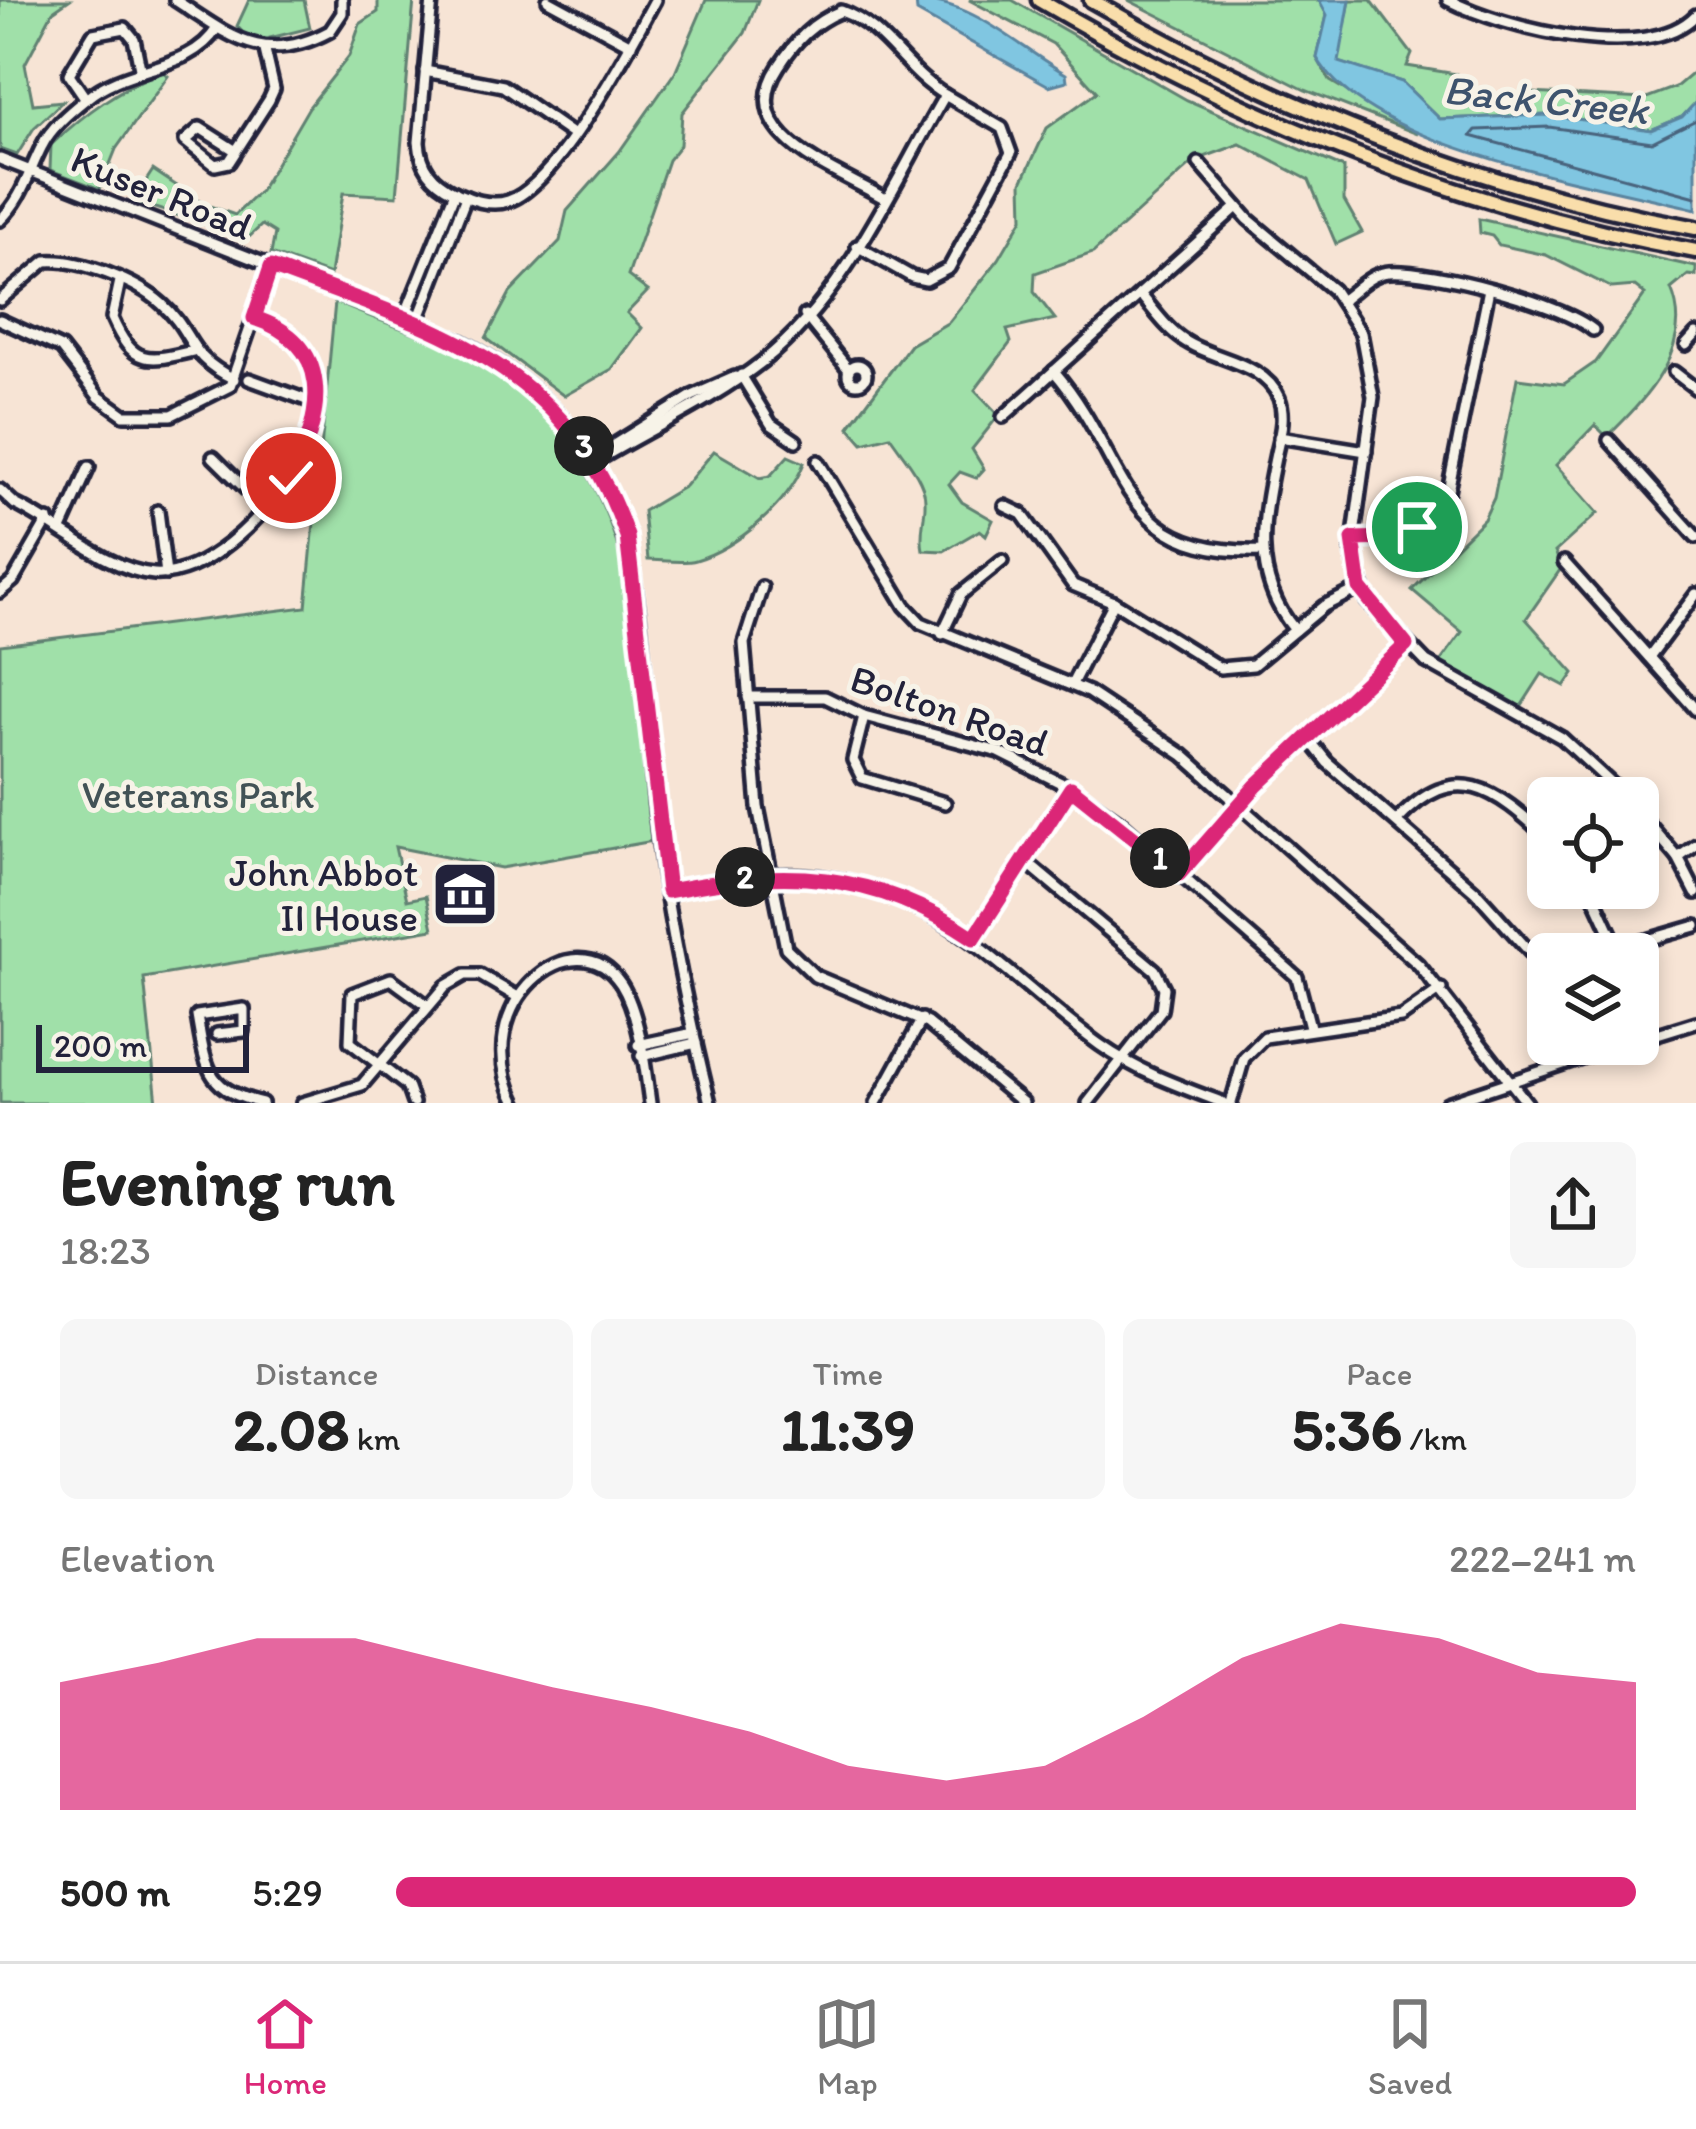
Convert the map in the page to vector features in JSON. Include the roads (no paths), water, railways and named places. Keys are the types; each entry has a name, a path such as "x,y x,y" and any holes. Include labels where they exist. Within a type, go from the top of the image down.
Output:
{"highway":[{"path":"1039,0 1177,78 1364,160 1508,207 1696,251"},
{"path":"1091,0 1212,66 1427,156 1554,196 1696,228"}],"street":[{"path":"175,0 265,50 330,31 342,13 342,0"},
{"path":"432,0 419,151 431,176 460,195 494,203 520,196 604,95 655,0"},
{"path":"548,0 631,45"},
{"path":"1448,0 1513,25 1592,38 1665,33 1696,15"},
{"path":"857,246 912,277 926,280 949,268 1011,153 1001,128 908,71 883,34 866,20 841,11 816,21 766,85 771,126 786,142 884,198"},
{"path":"86,99 69,79 70,69 98,31 118,26 131,33 140,68"},
{"path":"0,220 50,134 86,99 140,68 188,57 218,28"},
{"path":"236,151 200,128 185,141 214,165 223,166 236,151 274,89 265,50"},
{"path":"425,71 503,86 572,134"},
{"path":"595,456 605,456 764,360 806,315 857,246 945,95"},
{"name":"Kuser Road","path":"0,159 481,351 551,406 595,456 633,558 655,811 710,1103"},
{"path":"1199,163 1237,207 1342,300 1370,363 1373,398 1353,539 1360,588 1406,645 1456,681 1562,738 1604,777"},
{"path":"404,318 460,195"},
{"path":"417,323 460,195"},
{"path":"1003,417 1237,207"},
{"path":"0,301 46,261 61,260 161,302 193,351 234,379"},
{"path":"0,320 61,347 106,404 135,418 190,410 224,391 234,379 271,267"},
{"path":"1342,300 1385,272 1489,289 1547,306 1593,330"},
{"path":"120,281 112,318 134,353 153,361 193,351"},
{"path":"1353,539 1406,533 1434,513 1448,491 1489,289"},
{"path":"1140,294 1180,338 1266,380 1281,403 1263,550 1269,593 1295,630"},
{"path":"806,315 849,370"},
{"path":"0,490 15,504 62,527 116,564 166,574 214,555 296,469 312,402 314,370 302,343 286,329 254,318"},
{"path":"1686,345 1696,334"},
{"path":"1054,371 1084,406 1141,513 1211,550 1263,550"},
{"path":"1674,372 1696,388"},
{"path":"738,376 771,424 796,441"},
{"path":"249,379 312,402"},
{"path":"1280,437 1366,451"},
{"path":"1609,440 1696,537"},
{"path":"213,457 264,507"},
{"path":"818,460 905,606 942,634 1072,684 1161,738 1441,989 1527,1103"},
{"path":"62,527 89,466"},
{"path":"1005,506 1022,514 1072,585 1114,602 1229,670 1253,664 1324,606 1360,588"},
{"path":"158,511 166,574"},
{"path":"0,592 13,581 48,520"},
{"path":"942,634 961,594 1002,561"},
{"path":"1564,562 1696,710"},
{"path":"762,587 745,632 748,697 782,938 799,965 922,1019 1023,1103"},
{"path":"1649,657 1696,594"},
{"path":"1072,684 1114,602"},
{"path":"1179,874 1240,804 1406,645"},
{"name":"Bolton Road","path":"748,697 818,695 864,716 970,742 1071,788 1297,977 1310,1027"},
{"path":"864,716 853,757 862,778 945,803"},
{"path":"1307,737 1495,910 1527,948"},
{"path":"1397,821 1431,792 1476,786 1507,800 1527,819"},
{"path":"974,938 1071,788"},
{"path":"1659,835 1678,857 1696,893"},
{"path":"1678,857 1696,844"},
{"path":"1025,861 1162,980 1161,1010 1119,1057 1088,1103"},
{"path":"668,891 770,875 869,888 914,904 974,938 1119,1057 1228,1103 1240,1068 1256,1043 1273,1033 1410,1014 1441,989"},
{"path":"1659,937 1696,926"},
{"path":"516,1103 505,1075 503,1039 515,996 553,968 574,961 594,964 623,987 650,1103"},
{"path":"302,1103 336,1100 362,1085 446,986 466,975 489,979 515,996"},
{"path":"413,1103 407,1086 350,1042 354,991 391,979 428,1006"},
{"path":"217,1034 244,1031 244,1010 197,1016 208,1071 233,1100 262,1103"},
{"path":"876,1103 922,1019"},
{"path":"1659,1033 1696,1022"},
{"path":"640,1050 695,1038"},
{"path":"1447,1103 1565,1065"}],"water":[{"path":"916,0 957,8 995,27 1066,74 1067,81 1049,86 917,12"},
{"path":"1319,0 1350,0 1339,62 1402,82 1440,119 1549,115 1651,130 1682,117 1696,102 1696,209 1489,158 1385,116 1344,90 1317,58 1327,15"}],"place":[{"name":"John Abbot II House","path":"465,894"}],"water label":[{"name":"Back Creek","path":"1546,99"}],"park label":[{"name":"Veterans Park","path":"198,794"}]}
